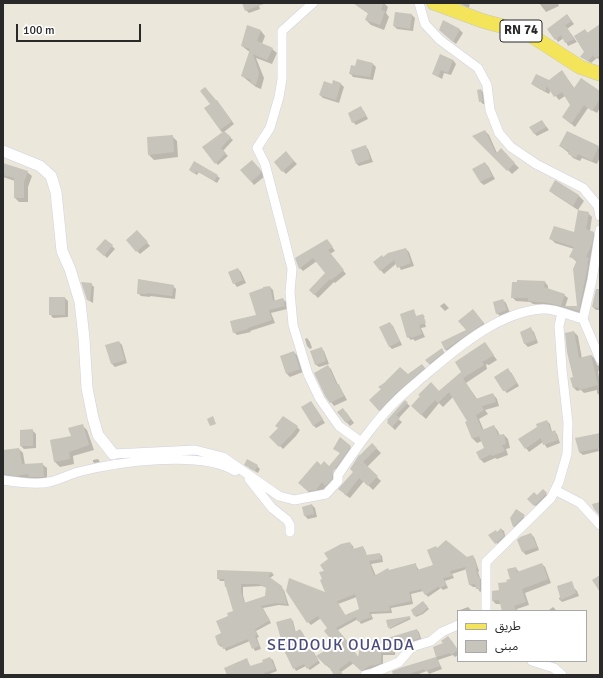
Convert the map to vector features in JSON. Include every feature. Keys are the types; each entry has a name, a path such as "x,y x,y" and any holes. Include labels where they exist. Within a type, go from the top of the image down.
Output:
{"main road":[{"name":"RN 74","path":"434,3 483,21 524,32 536,38 580,67 600,74"}],"street":[{"path":"313,3 282,31 282,79 279,98 270,128 257,148 265,164 292,269 290,292 293,325 308,374 320,399 339,426 361,442"},
{"path":"420,3 425,24 440,40 478,68 487,85 490,110 499,133 511,147 536,164 583,188 598,206 600,216"},
{"path":"3,151 40,166 51,176 56,192 62,250 70,269 80,302 87,388 93,418 98,435 113,454 195,450 223,457 279,496 294,500 326,494 338,481 338,475 361,442 396,400 447,357 487,328 518,314 543,309 583,319"},
{"path":"600,230 583,319 600,359"},
{"path":"486,610 486,562 551,498 559,482 567,454 568,423 559,326 562,313"},
{"path":"3,480 18,482 48,482 78,472 109,466 171,458 208,461 227,466 251,480 272,508 287,520 290,525 290,532"},
{"path":"555,490 580,503 600,525"},
{"path":"365,675 399,662 412,647 431,641 442,632 457,625"},
{"path":"535,662 554,668 562,675"}],"building":[{"path":"242,3 263,3 264,4 245,11"},
{"path":"354,3 383,3 381,10 385,11 380,25 365,20 368,13"},
{"path":"395,12 412,14 410,29 393,26"},
{"path":"567,14 572,21 565,25 575,39 565,43 561,35 555,40 547,29"},
{"path":"443,20 460,29 453,42 439,30"},
{"path":"600,24 600,55 595,58 593,55 588,61 580,57 584,52 574,36 585,29 587,33"},
{"path":"247,25 261,30 257,41 273,48 267,60 253,54 259,73 256,85 250,83 251,80 241,76 250,49 241,46"},
{"path":"440,54 453,60 448,73 441,70 438,77 432,74"},
{"path":"357,59 373,63 370,77 349,74 351,65 355,66"},
{"path":"562,70 574,88 581,78 600,91 600,99 592,111 584,105 571,124 562,117 570,105 562,92 554,97 547,86 545,91 531,84 536,74 549,80"},
{"path":"333,80 341,83 336,100 319,95 324,81 332,84"},
{"path":"205,87 217,100 232,121 220,130 204,108 210,104 200,91"},
{"path":"481,89 483,101 479,102 477,90"},
{"path":"361,106 366,116 352,123 348,113"},
{"path":"542,120 546,127 534,134 529,127"},
{"path":"485,130 496,154 501,148 515,163 507,171 472,136"},
{"path":"224,131 231,137 221,148 226,153 215,164 202,147"},
{"path":"567,131 599,146 592,161 578,154 576,158 568,154 569,151 559,146"},
{"path":"173,135 174,152 148,155 147,137"},
{"path":"366,145 370,159 356,164 351,150"},
{"path":"286,151 294,161 282,172 274,162"},
{"path":"252,160 260,169 261,173 251,182 240,170"},
{"path":"194,161 218,175 214,181 196,171 195,174 189,170"},
{"path":"485,162 492,176 480,182 472,169"},
{"path":"3,163 28,171 24,182 24,198 14,198 14,178 3,175"},
{"path":"555,180 579,195 573,206 549,191"},
{"path":"578,210 589,212 586,229 594,232 592,244 586,257 589,258 579,311 562,306 577,306 573,269 577,260 569,257 574,247 549,239 554,226 574,232"},
{"path":"137,230 148,242 136,252 126,240"},
{"path":"105,239 113,245 104,256 96,249"},
{"path":"327,239 333,247 328,250 344,270 331,280 330,279 314,295 309,290 325,273 313,258 299,269 295,258"},
{"path":"406,248 411,263 397,268 394,260 380,271 373,262 382,255 383,257 388,253"},
{"path":"238,268 243,280 233,284 228,272"},
{"path":"138,279 174,285 172,296 147,293 137,294"},
{"path":"517,280 545,281 544,287 565,294 561,306 528,301 528,298 511,298 512,282 517,282"},
{"path":"81,282 92,283 90,301 87,300"},
{"path":"270,286 273,301 283,298 285,306 269,310 272,320 233,333 230,321 256,315 249,293 263,287"},
{"path":"596,289 600,289 600,308 592,307"},
{"path":"49,297 65,297 65,315 49,315"},
{"path":"503,299 507,310 496,314 493,302"},
{"path":"414,309 416,316 423,314 426,323 419,325 422,334 407,338 400,314"},
{"path":"473,309 484,323 445,350 441,342 466,330 458,321"},
{"path":"390,322 400,341 389,347 379,327"},
{"path":"531,327 536,340 524,344 520,332"},
{"path":"574,331 579,358 591,355 598,385 579,390 578,387 573,388 570,378 573,377 567,352 565,333"},
{"path":"119,341 125,360 111,364 105,345"},
{"path":"485,342 494,355 482,361 484,365 463,378 476,399 493,393 496,402 482,406 484,410 476,415 482,430 494,425 498,435 504,434 506,444 502,445 505,451 492,456 491,454 480,460 476,452 484,448 479,436 472,439 465,422 467,421 449,392 438,403 435,400 421,415 411,406 420,396 418,395 431,382 439,391 461,372 455,362"},
{"path":"322,347 326,361 315,365 310,351"},
{"path":"442,348 444,352 429,364 425,360"},
{"path":"294,351 300,369 286,374 280,356"},
{"path":"422,364 425,368 396,393 379,411 369,400 381,389 378,387 400,367 408,374"},
{"path":"328,365 344,396 330,403 314,373"},
{"path":"508,368 517,383 506,391 503,391 494,377"},
{"path":"405,400 408,403 396,415 400,418 392,427 387,423 387,420"},
{"path":"311,401 323,419 313,426 301,407"},
{"path":"343,408 351,419 346,423 337,412"},
{"path":"213,416 216,424 210,426 207,419"},
{"path":"283,416 298,426 279,447 269,437 278,428 275,426"},
{"path":"547,420 551,432 555,430 558,440 543,445 541,438 525,449 518,439 537,427 536,424"},
{"path":"83,424 89,445 69,452 70,459 54,462 50,440 71,436 68,428"},
{"path":"33,429 33,446 20,446 20,430"},
{"path":"600,433 600,448 579,452 575,438"},
{"path":"340,437 351,446 333,472 332,479 325,486 322,482 316,490 308,491 298,483 317,461 321,465 324,461 329,466 340,453 333,449"},
{"path":"372,443 377,448 363,462 378,476 368,486 359,478 346,495 338,489 353,472 350,469 359,455"},
{"path":"19,448 22,464 43,463 44,477 29,477 28,474 15,476 3,474 3,450"},
{"path":"247,459 258,465 255,471 244,465"},
{"path":"543,489 547,493 534,506 527,499 534,492 537,495"},
{"path":"600,502 600,516 592,504"},
{"path":"312,504 314,514 304,516 302,507"},
{"path":"516,509 525,515 513,527 510,518"},
{"path":"501,528 504,536 495,544 488,535 496,530 497,532"},
{"path":"531,533 537,547 522,552 517,540 520,537"},
{"path":"446,540 467,557 473,555 478,577 480,577 480,589 476,589 475,584 469,585 465,567 450,571 452,576 443,578 446,585 439,588 439,586 425,595 421,589 409,592 411,601 389,606 390,611 369,612 371,617 358,622 356,617 336,628 351,645 358,657 360,647 380,650 381,640 417,629 420,638 398,646 398,649 393,649 393,653 381,653 381,663 369,666 361,671 350,661 339,669 343,675 334,675 327,664 326,666 316,656 328,649 327,648 333,642 324,631 327,628 318,616 307,623 286,591 289,578 325,592 320,580 322,579 319,572 324,571 320,565 328,559 324,553 341,544 350,542 353,549 363,546 366,555 380,553 381,559 369,561 374,576 388,568 389,570 416,563 417,570 433,565 427,550 436,546 437,548","holes":["355,594 359,609 345,615 337,601"]},
{"path":"542,563 548,579 522,589 526,602 514,606 516,610 502,610 499,600 492,601 492,591 499,590 498,583 507,582 506,580 510,579 507,569 516,567 517,572"},
{"path":"217,570 273,572 268,576 282,586 287,604 276,603 261,606 270,620 255,629 257,635 255,636 259,646 252,649 248,639 223,649 221,644 218,645 215,636 221,633 216,621 228,616 227,613 233,611 225,587 224,579 217,579","holes":["241,584 258,584 266,587 265,596 244,603 241,592"]},
{"path":"600,575 600,592 592,580"},
{"path":"572,581 576,593 561,600 557,586"},
{"path":"423,601 428,607 422,613 414,616 411,610"},
{"path":"410,616 410,618 388,628 386,620"},
{"path":"291,618 295,632 300,629 318,661 307,669 304,664 293,669 279,639 281,639 276,622"},
{"path":"448,636 457,649 457,651 451,655 450,653 436,657 433,647 443,643 441,641"},
{"path":"270,657 275,669 264,673 265,675 227,675 224,668 247,658 250,666 263,662 262,660"},
{"path":"436,657 440,666 406,675 393,675 392,671"}],"district":[{"name":"SEDDOUK OUADDA","path":"341,646"}]}
